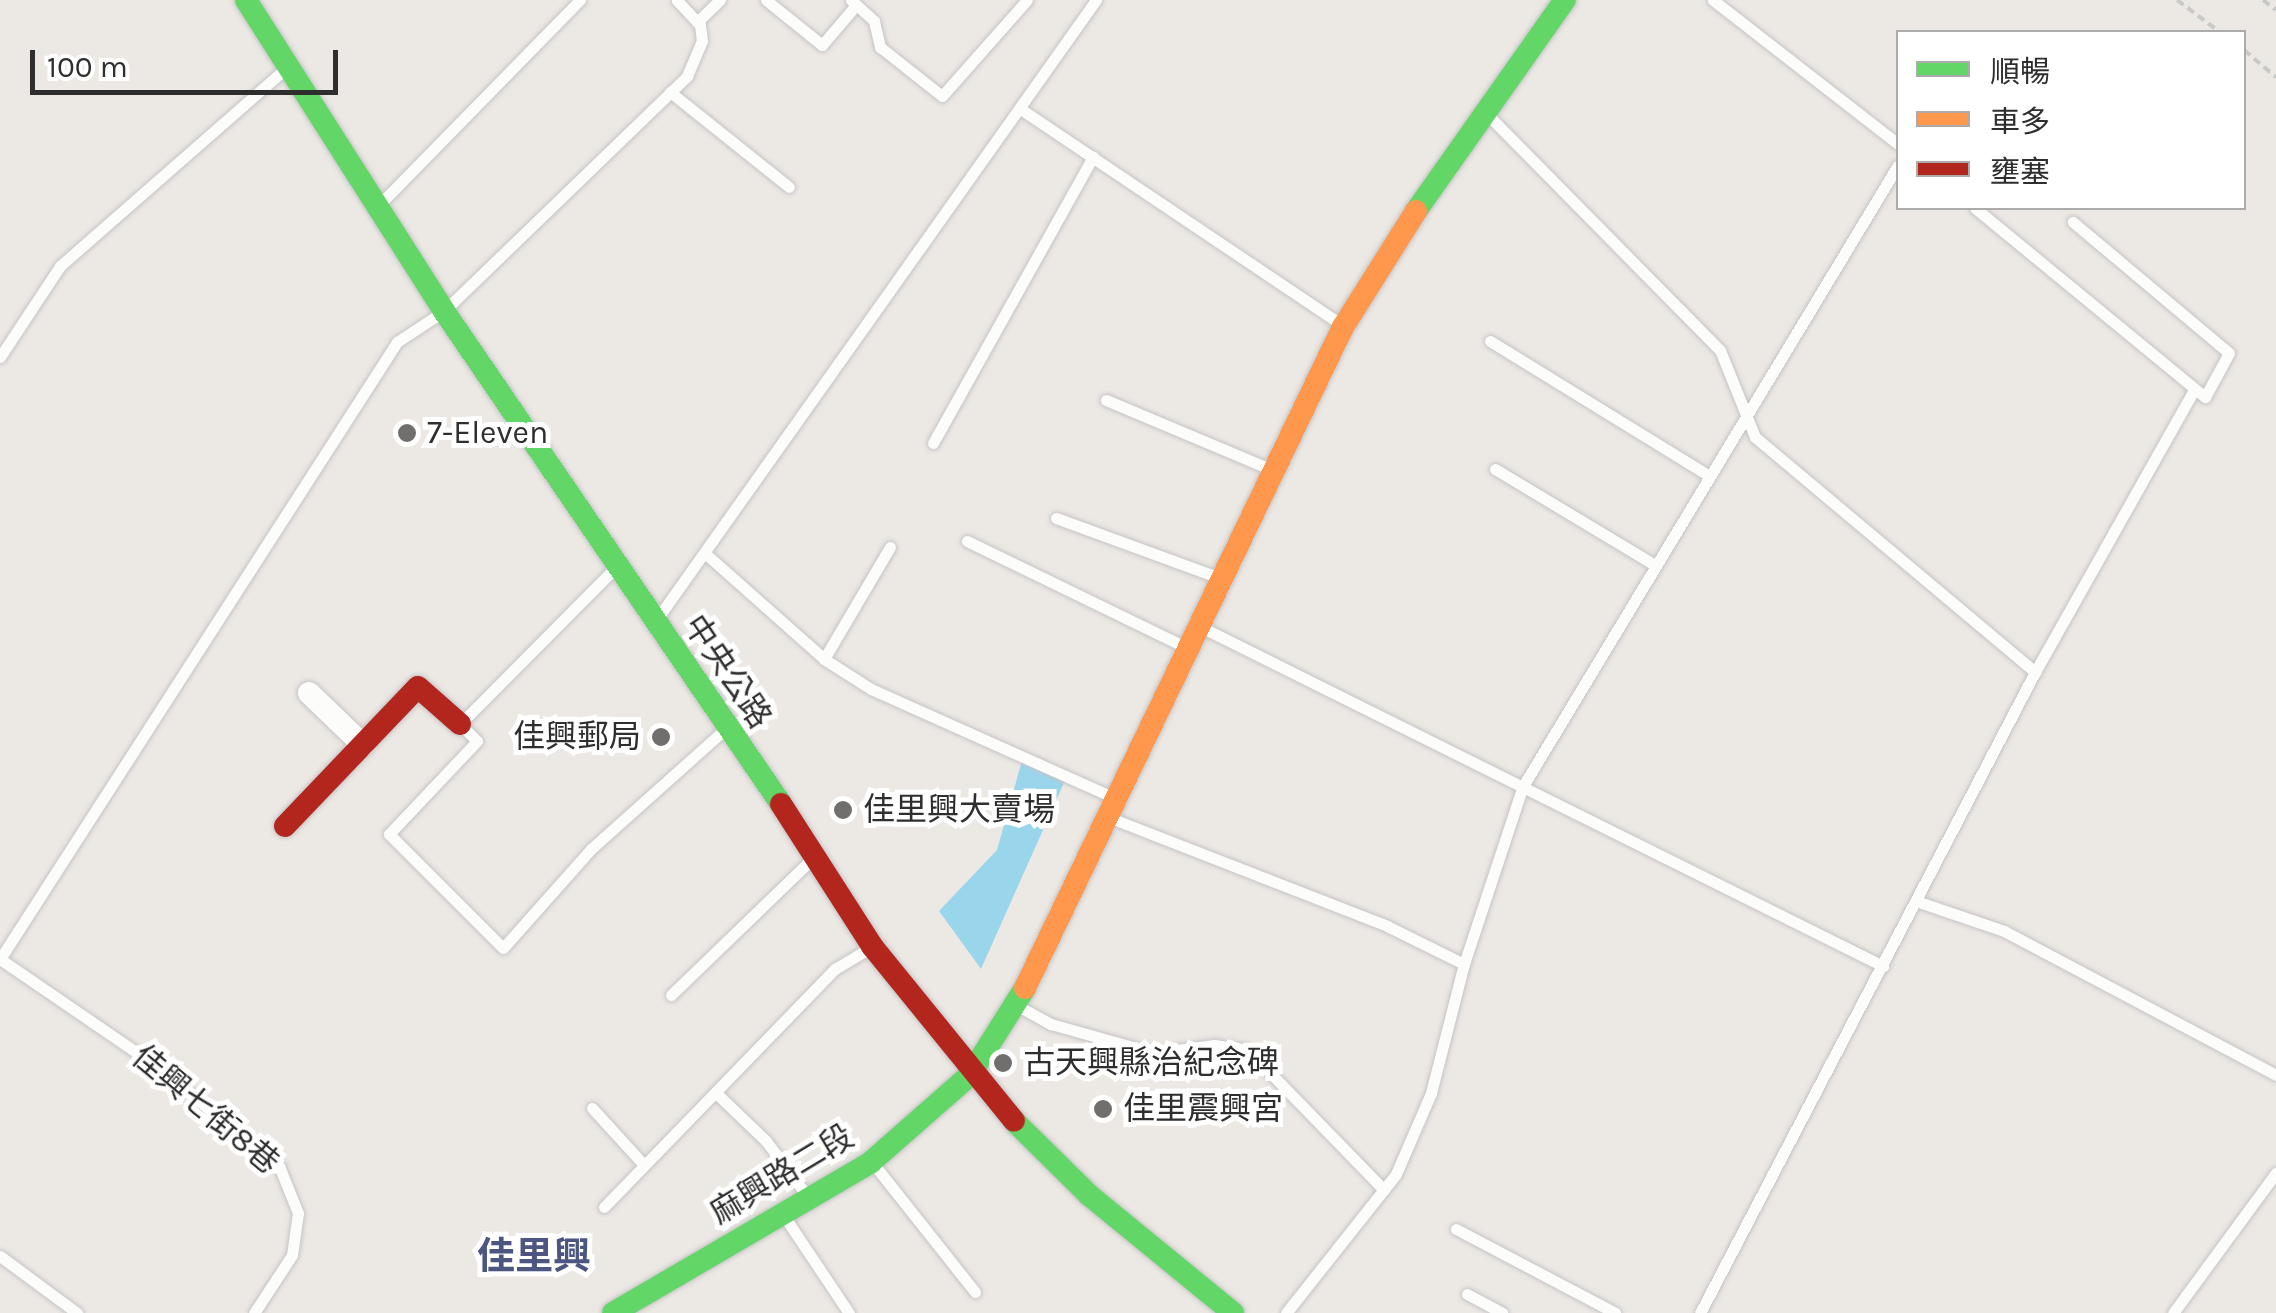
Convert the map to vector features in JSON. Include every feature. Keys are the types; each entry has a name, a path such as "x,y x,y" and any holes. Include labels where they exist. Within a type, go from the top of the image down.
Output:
{"street":[{"name":"中央公路","path":"246,0 444,311 726,730 818,854 872,946 970,1075 1089,1196 1233,1313"},
{"name":"麻興路二段","path":"613,1313 648,1300 782,1212 871,1162 970,1075 1016,1005 1108,806 1343,326 1565,0"},
{"path":"286,826 418,686 460,724"},
{"path":"308,693 363,745"}],"lane":[{"path":"379,204 580,0"},
{"path":"0,959 397,342 444,311 688,76 702,41 696,22 677,0"},
{"path":"696,22 720,0"},
{"path":"766,0 822,44 854,2 874,21 880,47 942,96 1027,0"},
{"path":"654,622 707,554 908,261 1022,110 1096,0"},
{"path":"1713,0 1896,142"},
{"path":"0,357 60,266 289,66"},
{"path":"670,92 788,187"},
{"path":"1022,110 1343,326"},
{"path":"1486,112 1682,305 1720,350 1748,408 1755,437 2035,672"},
{"path":"933,443 1093,157"},
{"path":"1286,1313 1384,1190 1431,1093 1464,964 1523,786 1896,168"},
{"path":"1978,210 2205,397 2229,353 2073,222"},
{"path":"1490,341 1708,475"},
{"path":"1700,1313 1919,902 2035,672 2194,390"},
{"path":"1106,400 1274,470"},
{"path":"1496,469 1655,565"},
{"path":"1056,518 1221,578"},
{"path":"967,541 1187,648"},
{"path":"824,659 890,547"},
{"path":"707,554 824,659 904,705 1108,806 1387,926 1464,964"},
{"path":"617,566 460,724 477,741 389,834 503,948 591,849 726,730"},
{"path":"1198,626 1883,966"},
{"path":"670,995 818,854"},
{"path":"1919,902 2004,931 2276,1075"},
{"path":"604,1207 836,969 872,946"},
{"name":"佳興七街8巷","path":"0,959 152,1063 279,1166 298,1213 292,1255 254,1313"},
{"path":"1016,1005 1064,1028 1154,1053 1214,1045 1248,1050 1384,1190"},
{"path":"716,1093 766,1141 809,1198"},
{"path":"592,1108 644,1165"},
{"path":"871,1162 975,1292"},
{"path":"2173,1313 2276,1173"},
{"path":"782,1212 851,1312"},
{"path":"1456,1230 1615,1313"},
{"path":"0,1256 77,1313"},
{"path":"1467,1294 1502,1313"}],"path":[{"path":"2177,0 2217,30"},
{"path":"2263,0 2276,10"},
{"path":"2246,52 2276,76"}],"water":[{"path":"1023,757 1067,776 981,969 939,911 997,850"}],"traffic: fast":[{"path":"246,0 444,311 781,804"},
{"path":"1416,211 1565,0"},
{"path":"613,1313 871,1162 970,1075 1025,988"},
{"path":"1014,1121 1089,1195 1233,1313"}],"traffic: slow":[{"path":"1025,988 1343,327 1416,211"}],"traffic: jam":[{"path":"285,826 418,687 460,724"},
{"path":"781,804 872,946 1014,1121"}],"place":[{"name":"7-Eleven","path":"407,433"},
{"name":"佳興郵局","path":"661,737"},
{"name":"佳里興大賣場","path":"843,810"},
{"name":"古天興縣治紀念碑","path":"1003,1063"},
{"name":"佳里震興宮","path":"1103,1109"}],"district":[{"name":"佳里興","path":"534,1257"}]}
